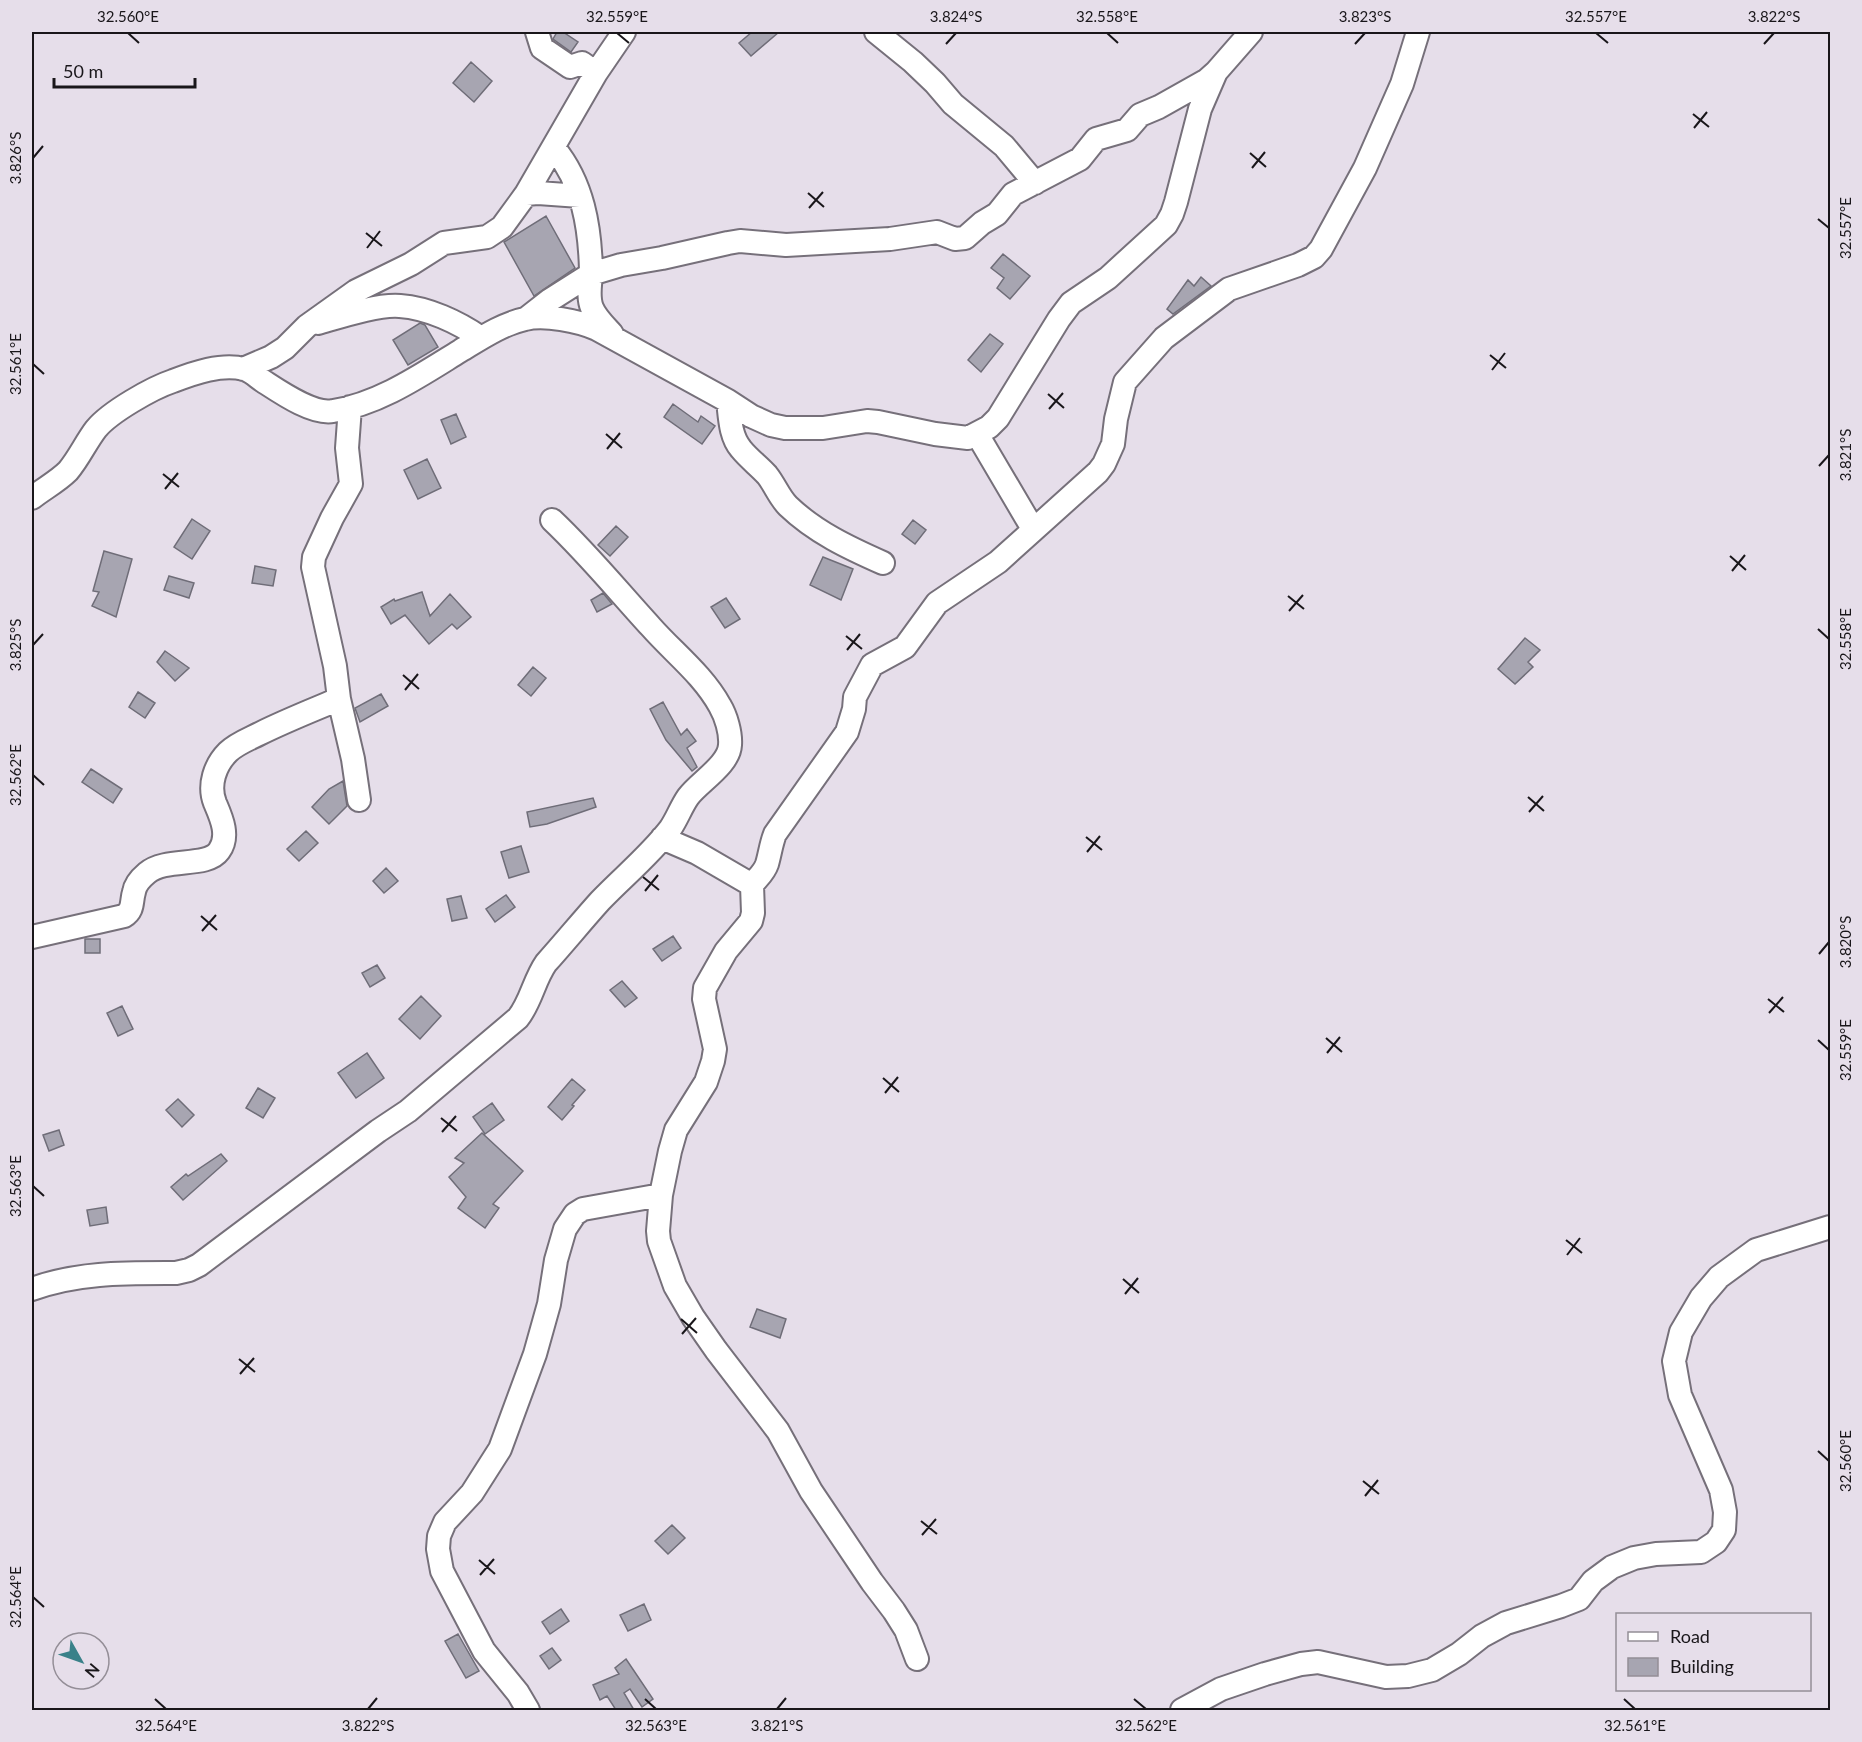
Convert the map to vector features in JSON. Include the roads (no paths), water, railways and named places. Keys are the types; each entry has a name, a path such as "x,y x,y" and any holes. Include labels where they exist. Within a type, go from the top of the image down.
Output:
{"street":[{"path":"537,32 542,48 570,67 582,63 596,73"},
{"path":"243,369 285,348 308,326 356,291 411,264 444,243 487,237 502,227 526,194 596,73 624,32"},
{"path":"876,32 913,62 953,104 1004,146 1035,183"},
{"path":"32,498 70,468 99,426 140,397 172,381 211,369 226,367 243,369 287,396 313,408 330,412 350,407 395,389 481,338 527,318 550,300 591,274 621,265 740,241 786,245 890,239 937,232 961,240 982,223 993,218 1013,194 1082,157 1096,139 1127,130 1140,115 1159,108 1207,80 1251,32"},
{"path":"917,1659 906,1630 811,1491 778,1431 716,1350 675,1286 659,1241 661,1195 676,1130 706,1082 713,1061 715,1049 704,999 705,988 726,951 751,921 752,885 766,866 775,834 847,732 855,697 872,665 905,647 936,603 998,562 1098,472 1113,444 1116,419 1125,382 1164,338 1229,289 1298,265 1314,257 1321,249 1365,168 1402,84 1418,32"},
{"path":"527,318 581,322 615,338 751,416 771,425 785,428 823,428 878,422 965,438 993,424 1071,303 1108,278 1166,225 1176,202 1200,109 1216,72"},
{"path":"554,148 572,175 586,214 592,308 615,338"},
{"path":"526,194 580,196"},
{"path":"308,326 363,311 398,305 426,312 464,326 481,338"},
{"path":"728,401 730,427 740,448 764,472 789,506 824,534 883,563"},
{"path":"350,407 347,448 351,484 314,557 314,567 353,759 358,800"},
{"path":"976,434 1034,529"},
{"path":"32,1289 88,1275 176,1273 189,1270 199,1265 408,1111 518,1018 546,963 600,901 671,828 687,798 722,763 730,748 730,741 721,707 697,674 552,520"},
{"path":"32,937 124,916 132,907 136,884 154,868 197,861 216,855 224,841 224,831 213,796 212,785 219,763 228,751 280,724 339,699"},
{"path":"662,838 697,853 752,885"},
{"path":"528,1710 484,1651 447,1581 442,1571 438,1549 439,1536 445,1522 472,1493 500,1449 535,1354 549,1304 556,1260 569,1221 583,1209 661,1195"},
{"path":"1182,1710 1221,1689 1301,1664 1318,1662 1386,1677 1408,1676 1432,1671 1482,1636 1506,1623 1579,1599 1593,1581 1612,1567 1634,1558 1656,1554 1701,1552 1716,1542 1725,1530 1725,1512 1721,1490 1680,1395 1674,1361 1681,1332 1701,1298 1719,1277 1756,1250 1830,1227"}]}
